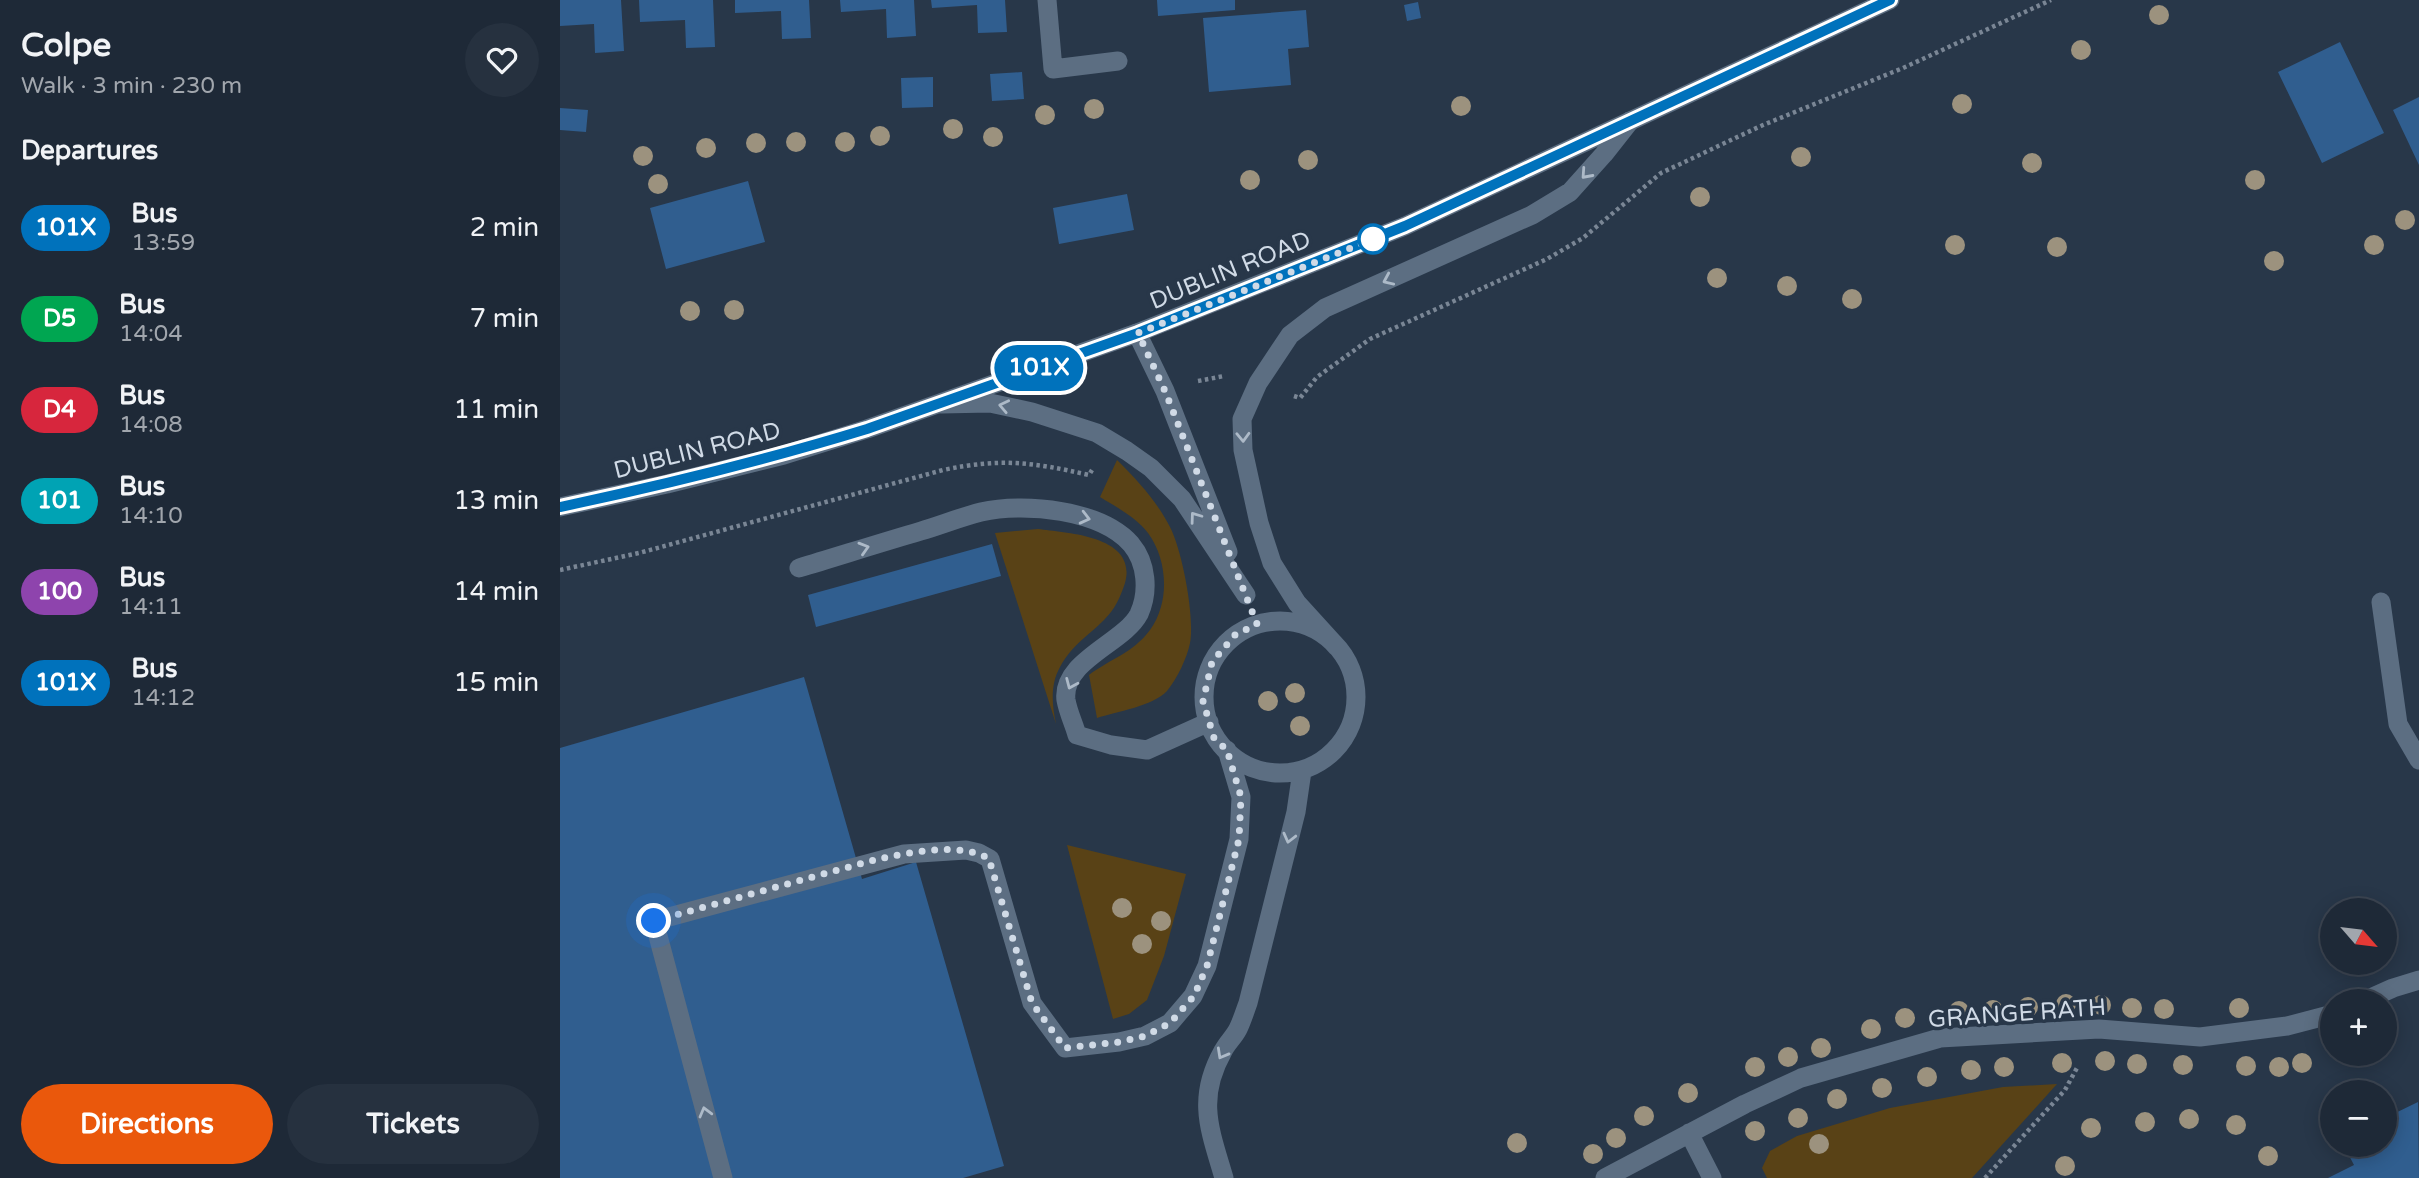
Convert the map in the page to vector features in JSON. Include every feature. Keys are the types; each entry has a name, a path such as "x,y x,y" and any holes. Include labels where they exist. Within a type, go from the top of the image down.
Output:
{"main road":[{"path":"1047,0 1053,69 1118,61"},
{"name":"DUBLIN ROAD","path":"560,507 667,484 784,454 867,429 1138,333 1405,226 1890,0"},
{"path":"1337,647 1315,629 1284,621 1257,624 1235,635 1212,662 1203,701 1214,738 1239,763 1268,774 1302,771 1332,753 1350,729 1355,708 1353,675 1337,647 1297,603 1272,563 1259,523 1243,450 1242,419 1258,383 1290,335 1325,308 1532,215 1570,192 1629,121"},
{"path":"1138,333 1165,391 1257,624"},
{"path":"938,404 990,403 1032,412 1097,433 1127,451 1151,468 1182,499 1246,595"},
{"path":"799,568 983,512 1043,510 1098,521 1124,536 1137,551 1145,571 1145,595 1138,616 1082,663 1071,680 1065,697 1077,735 1111,745 1147,750 1209,722"},
{"path":"2381,602 2398,724 2419,760"},
{"path":"723,1178 654,921 904,854 966,850 979,853 989,859 1032,1003 1065,1048 1145,1036 1170,1023 1194,996 1207,966 1239,839 1241,797 1227,750"},
{"path":"1224,1178 1207,1119 1208,1091 1213,1071 1223,1050 1238,1029 1248,1003 1296,812 1302,771"},
{"path":"2391,989 2419,981"},
{"name":"GRANGE RATH","path":"1605,1178 1801,1078 1940,1038 2099,1029 2200,1037 2287,1026 2320,1017"},
{"path":"1689,1133 1712,1178"}],"path":[{"path":"1290,394 1300,398 1317,377 1370,339 1548,259 1583,238 1661,173 1763,125 1903,68 2051,0"},
{"path":"1190,384 1214,376 1235,376"},
{"path":"560,570 639,553 977,463 1013,461 1089,475 1094,466"},
{"path":"1985,1178 2065,1090 2099,1029"}],"shaded area":[{"path":"1117,460 1159,508 1175,538 1186,584 1191,631 1184,662 1167,691 1144,705 1097,718 1089,675 1143,638 1156,619 1163,595 1163,568 1155,544 1148,533 1132,517 1100,497"},
{"path":"1038,529 1098,540 1121,555 1126,567 1125,583 1114,607 1070,652 1060,667 1053,695 1056,724 995,533"},
{"path":"1067,845 1186,874 1164,956 1147,1000 1129,1014 1113,1019"},
{"path":"2057,1084 1972,1178 1767,1178 1762,1168 1770,1151 1797,1136 1890,1108 2003,1087"}],"building":[{"path":"560,0 621,0 624,51 595,53 594,24 560,26"},
{"path":"639,0 713,0 715,47 686,48 685,20 640,22"},
{"path":"735,0 809,0 811,38 782,39 781,11 735,13"},
{"path":"840,0 914,0 916,36 887,38 886,9 841,12"},
{"path":"931,0 1005,0 1007,32 978,33 977,5 932,8"},
{"path":"1157,0 1235,0 1235,10 1158,16"},
{"path":"1418,2 1421,18 1407,21 1404,5"},
{"path":"1306,10 1309,47 1288,49 1291,85 1209,92 1203,18"},
{"path":"2340,42 2384,133 2322,163 2278,72"},
{"path":"1022,72 1024,99 992,101 990,74"},
{"path":"933,77 933,107 902,108 901,78"},
{"path":"2419,97 2419,165 2393,110"},
{"path":"560,108 588,110 586,132 560,130"},
{"path":"748,181 765,242 666,269 650,208"},
{"path":"1127,194 1134,230 1059,244 1053,208"},
{"path":"992,544 1001,576 816,627 808,595"},
{"path":"804,677 862,879 916,862 1004,1166 963,1178 560,1178 560,748"},
{"path":"2418,1102 2419,1178 2328,1178 2354,1165 2350,1157 2397,1157 2397,1112"}],"bus line":[{"name":"101X","path":"560,507 667,484 826,442 1138,333 1405,226 1890,0"}],"route":[{"path":"654,921 874,860 904,854 966,850 989,859 1032,1003 1065,1048 1145,1036 1170,1023 1194,996 1207,966 1239,839 1241,797 1227,750 1214,738 1203,701 1212,662 1235,635 1257,624 1165,391 1138,333 1381,236 1373,239"}]}
